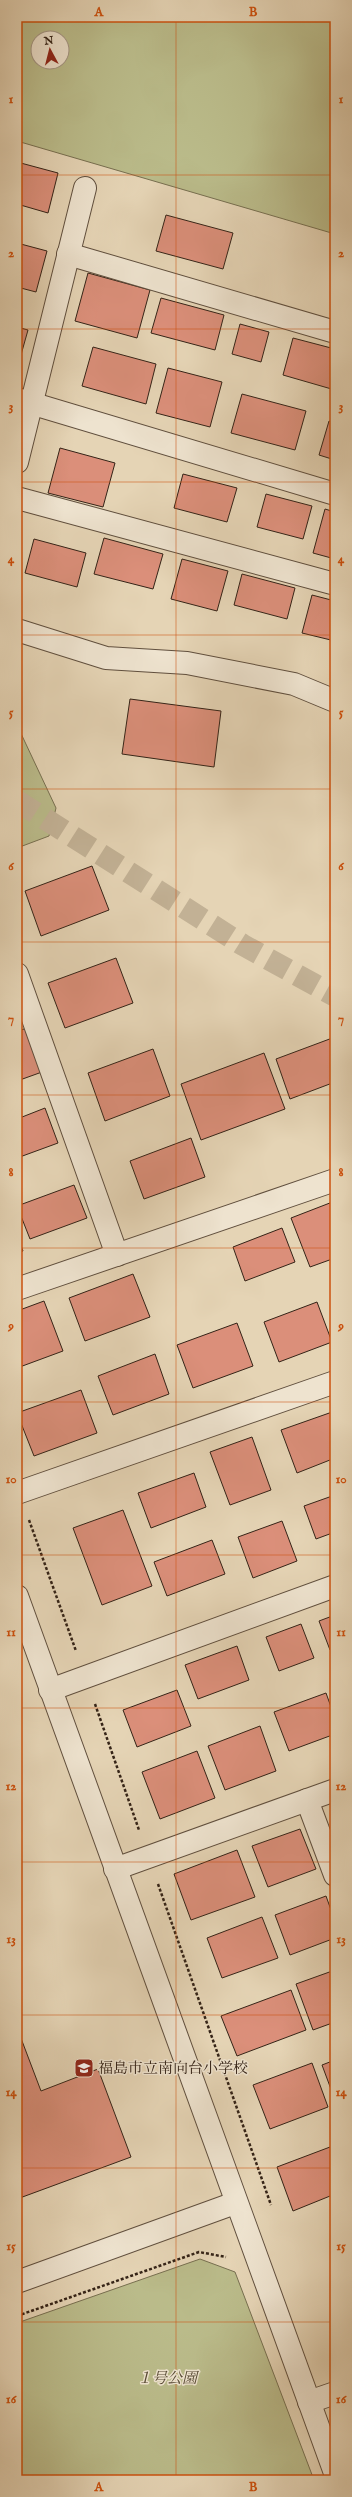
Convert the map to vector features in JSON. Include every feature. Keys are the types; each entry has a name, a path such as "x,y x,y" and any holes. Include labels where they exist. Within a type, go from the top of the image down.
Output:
{"street":[{"path":"17,462 24,401 68,254 84,188"},
{"path":"68,254 335,332"},
{"path":"24,401 335,494"},
{"path":"17,498 335,584"},
{"path":"17,630 106,658 187,663 294,684 335,701"},
{"path":"17,974 117,1255"},
{"path":"17,1289 335,1180"},
{"path":"18,1492 335,1382"},
{"path":"50,1690 335,1586"},
{"path":"17,1596 22,1624 50,1690 235,2203 335,2473"},
{"path":"115,1869 335,1790"},
{"path":"307,1800 335,1875"},
{"path":"17,2282 235,2203"},
{"path":"309,2402 335,2392"}],"path":[{"path":"18,1492 85,1677 274,2213"},
{"path":"17,2316 198,2252 228,2258"}],"green space":[{"path":"17,17 335,17 335,234 17,141"},
{"path":"17,725 56,808 49,836 17,848"},
{"name":"１号公園","path":"200,2259 235,2272 314,2480 17,2480 17,2323"}],"building":[{"path":"17,162 58,173 48,213 17,204"},
{"path":"166,215 233,233 223,269 156,251"},
{"path":"17,243 47,251 36,292 17,287"},
{"path":"88,273 150,290 137,338 75,321"},
{"path":"161,298 224,315 215,350 151,333"},
{"path":"240,324 269,332 261,362 232,354"},
{"path":"17,327 28,330 17,369"},
{"path":"293,338 335,349 335,390 283,375"},
{"path":"93,347 156,364 146,404 82,386"},
{"path":"168,368 222,382 210,427 156,413"},
{"path":"242,394 306,411 295,450 231,433"},
{"path":"329,421 335,423 335,460 319,455"},
{"path":"60,448 115,463 103,507 48,493"},
{"path":"183,474 237,488 227,522 174,508"},
{"path":"266,494 312,506 303,539 257,527"},
{"path":"325,509 335,512 335,559 313,553"},
{"path":"104,538 163,554 153,589 94,574"},
{"path":"34,539 86,553 77,587 25,573"},
{"path":"182,559 228,571 217,611 171,599"},
{"path":"242,574 295,588 287,619 234,605"},
{"path":"312,595 335,601 335,641 302,633"},
{"path":"130,699 221,711 214,767 122,754"},
{"path":"92,866 109,910 41,936 25,891"},
{"path":"116,958 133,1003 65,1028 48,983"},
{"path":"26,1028 42,1072 17,1081 17,1032"},
{"path":"335,1037 335,1082 290,1099 276,1059"},
{"path":"153,1049 170,1096 105,1121 88,1073"},
{"path":"264,1053 285,1109 201,1140 181,1084"},
{"path":"45,1108 58,1143 17,1158 17,1119"},
{"path":"191,1138 205,1177 144,1199 130,1161"},
{"path":"74,1185 87,1218 30,1239 17,1206"},
{"path":"335,1201 335,1258 310,1267 291,1218"},
{"path":"282,1228 295,1262 245,1281 233,1247"},
{"path":"17,1235 23,1251 17,1253"},
{"path":"133,1274 150,1317 85,1341 69,1298"},
{"path":"335,1286 335,1298 331,1288"},
{"path":"44,1301 63,1351 17,1368 17,1311"},
{"path":"317,1302 332,1342 279,1362 264,1322"},
{"path":"237,1323 253,1366 193,1388 177,1345"},
{"path":"155,1354 169,1394 113,1415 98,1376"},
{"path":"81,1390 97,1433 34,1456 17,1413"},
{"path":"335,1411 335,1458 297,1473 281,1430"},
{"path":"252,1437 271,1490 230,1505 210,1452"},
{"path":"194,1473 206,1507 151,1528 138,1493"},
{"path":"335,1495 335,1532 316,1539 304,1506"},
{"path":"123,1510 152,1586 102,1605 73,1528"},
{"path":"282,1521 297,1561 253,1578 238,1537"},
{"path":"212,1540 225,1574 167,1596 154,1562"},
{"path":"335,1615 335,1648 330,1650 319,1621"},
{"path":"301,1624 314,1658 279,1671 266,1637"},
{"path":"237,1646 249,1680 198,1699 185,1665"},
{"path":"177,1690 191,1726 137,1747 123,1710"},
{"path":"326,1693 335,1718 335,1734 289,1751 274,1712"},
{"path":"260,1726 276,1771 225,1790 208,1746"},
{"path":"197,1751 215,1798 160,1819 142,1772"},
{"path":"300,1829 316,1869 268,1887 252,1846"},
{"path":"237,1850 255,1897 191,1920 174,1874"},
{"path":"326,1896 335,1921 335,1938 290,1955 275,1915"},
{"path":"262,1917 278,1958 222,1978 207,1938"},
{"path":"335,1970 335,2022 313,2030 296,1984"},
{"path":"291,1990 306,2030 237,2056 221,2016"},
{"path":"19,2033 41,2091 98,2069 131,2157 17,2199 17,2034"},
{"path":"335,2060 335,2100 322,2065"},
{"path":"312,2063 328,2107 270,2129 253,2085"},
{"path":"330,2147 335,2160 335,2194 293,2211 277,2167"},
{"path":"335,2310 335,2322 331,2312"}],"tunnel":[{"path":"17,801 243,945 335,996"}],"place":[{"name":"福島市立南向台小学校","path":"84,2068"}]}
